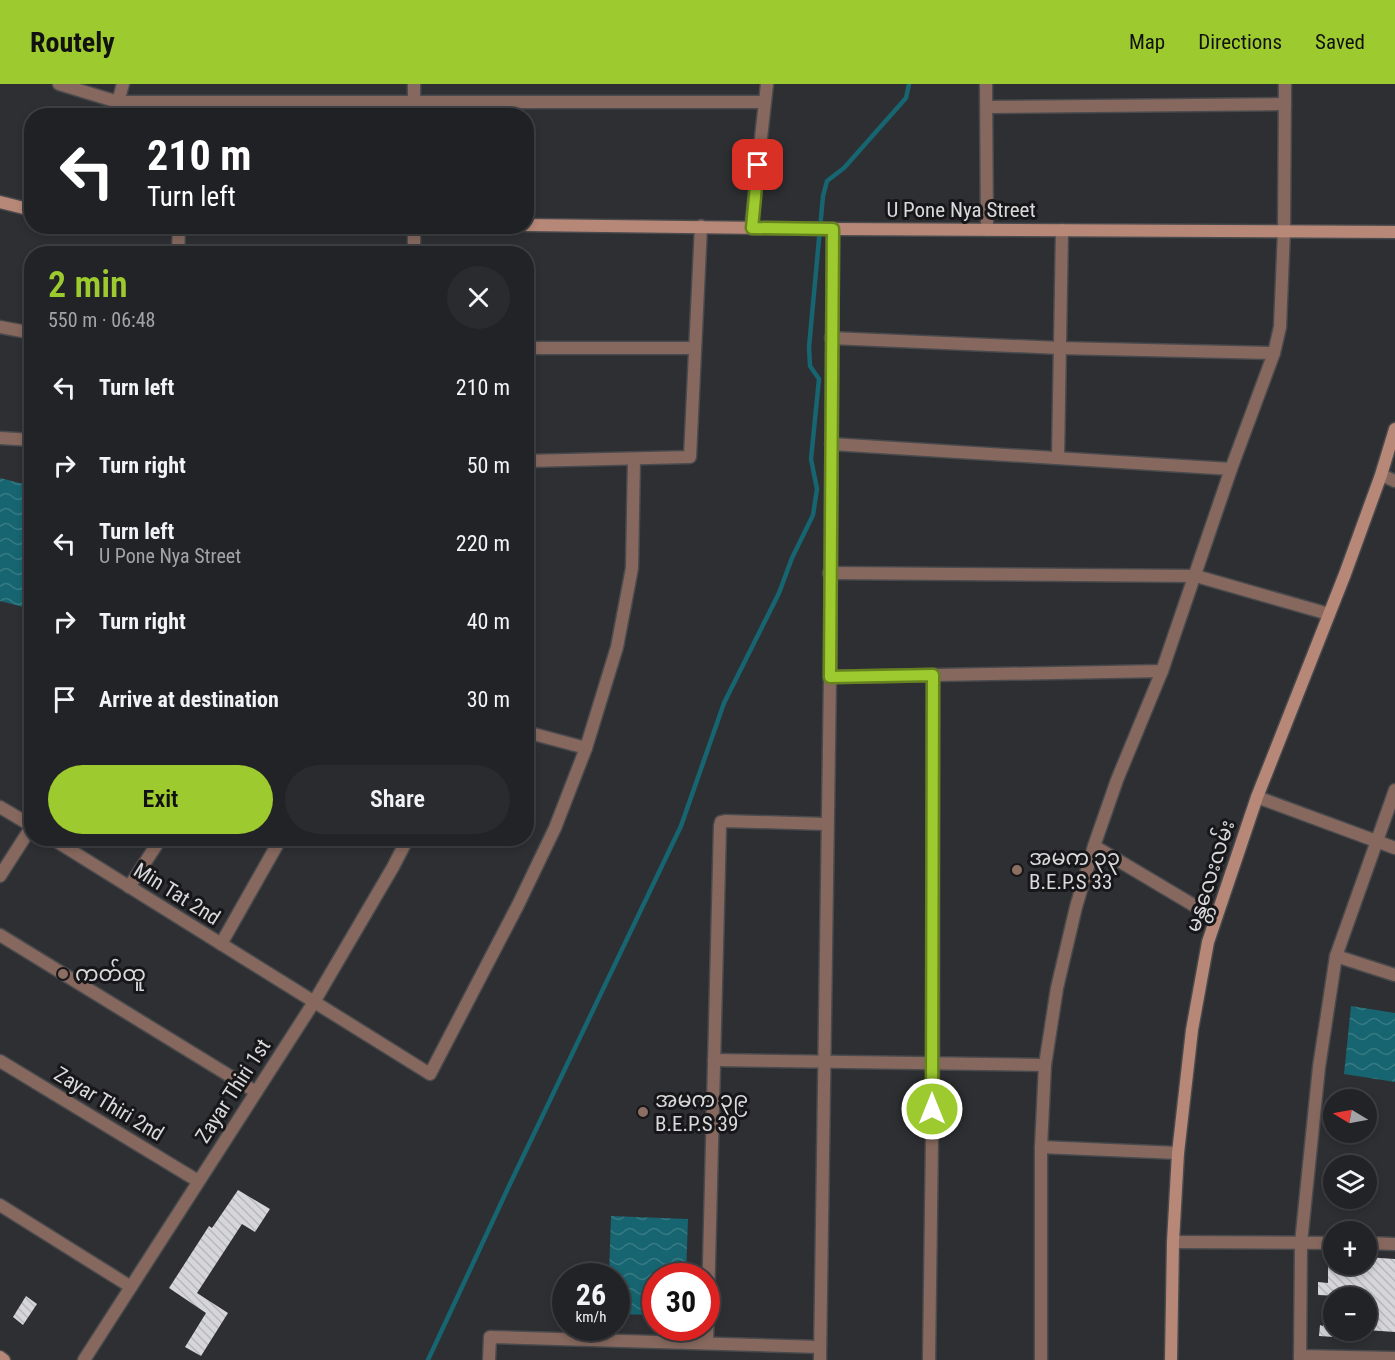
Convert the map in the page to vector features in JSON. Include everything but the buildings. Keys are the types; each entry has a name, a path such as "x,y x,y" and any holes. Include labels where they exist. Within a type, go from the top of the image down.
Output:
{"street":[{"path":"59,84 118,102 765,102"},
{"path":"116,108 123,84"},
{"path":"414,84 414,108"},
{"path":"752,228 767,84"},
{"path":"986,84 987,230"},
{"path":"1041,1360 1041,1147 1045,1065 1057,988 1076,907 1094,846 1117,780 1162,671 1274,353 1280,327 1284,231 1285,84"},
{"path":"987,107 1285,104"},
{"path":"0,202 24,208"},
{"name":"U Pone Nya Street","path":"534,225 1395,232"},
{"path":"534,461 690,457 701,226"},
{"path":"820,1360 826,824 830,677 833,229"},
{"path":"1058,457 1062,230"},
{"path":"0,327 24,332"},
{"path":"831,338 1060,348 1274,353"},
{"path":"534,348 694,348"},
{"name":"မန္တလေးလမ်း","path":"1171,1360 1173,1242 1178,1153 1192,1030 1208,942 1257,797 1329,614 1381,475 1395,429"},
{"path":"0,438 24,440"},
{"path":"831,444 1232,469"},
{"path":"534,734 586,748 617,647 632,568 634,459"},
{"path":"1381,475 1395,481"},
{"path":"829,573 1196,576 1329,614"},
{"path":"830,677 1162,671"},
{"path":"929,1360 933,1063 933,675"},
{"name":"Min Tat 2nd","path":"64,846 430,1074 518,905 550,838 586,748"},
{"path":"1395,790 1336,956 1319,1067 1301,1243 1300,1358 1395,1358"},
{"path":"1257,797 1395,848"},
{"path":"0,807 24,822"},
{"path":"707,1343 721,822 826,824"},
{"path":"0,876 24,837"},
{"path":"129,887 156,846"},
{"name":"Min Tat 2nd","path":"221,944 276,846"},
{"name":"Zayar Thiri 1st","path":"84,1360 314,1002 404,846"},
{"path":"1094,846 1215,918"},
{"path":"0,935 256,1092"},
{"path":"1336,956 1395,975"},
{"path":"714,1060 1045,1065"},
{"name":"Zayar Thiri 2nd","path":"0,1061 198,1181"},
{"path":"1041,1147 1178,1153"},
{"path":"0,1205 131,1287"},
{"path":"1173,1242 1323,1243"},
{"path":"1377,1243 1395,1244"},
{"path":"489,1360 490,1337 820,1347"},
{"path":"0,1357 4,1360"}],"water":[{"path":"0,478 24,484 24,607 0,601"},
{"path":"1351,1006 1395,1013 1395,1082 1344,1074"},
{"path":"611,1216 688,1219 686,1263 642,1263 642,1315 630,1314 630,1263 609,1263"}],"waterway":[{"path":"428,1360 681,826 724,703 779,593 792,558 813,515 817,489 811,459 819,379 810,366 809,347 823,196 827,181 844,168 906,98 909,84"}],"place":[{"name":"အမက ၃၃ B.E.P.S 33","path":"1017,870"},
{"name":"ကတ်ထူ","path":"63,974"},
{"name":"အမက ၃၉ B.E.P.S 39","path":"643,1112"}],"route":[{"path":"758,165 752,228 833,229 830,677 933,675 932,1109"}]}
